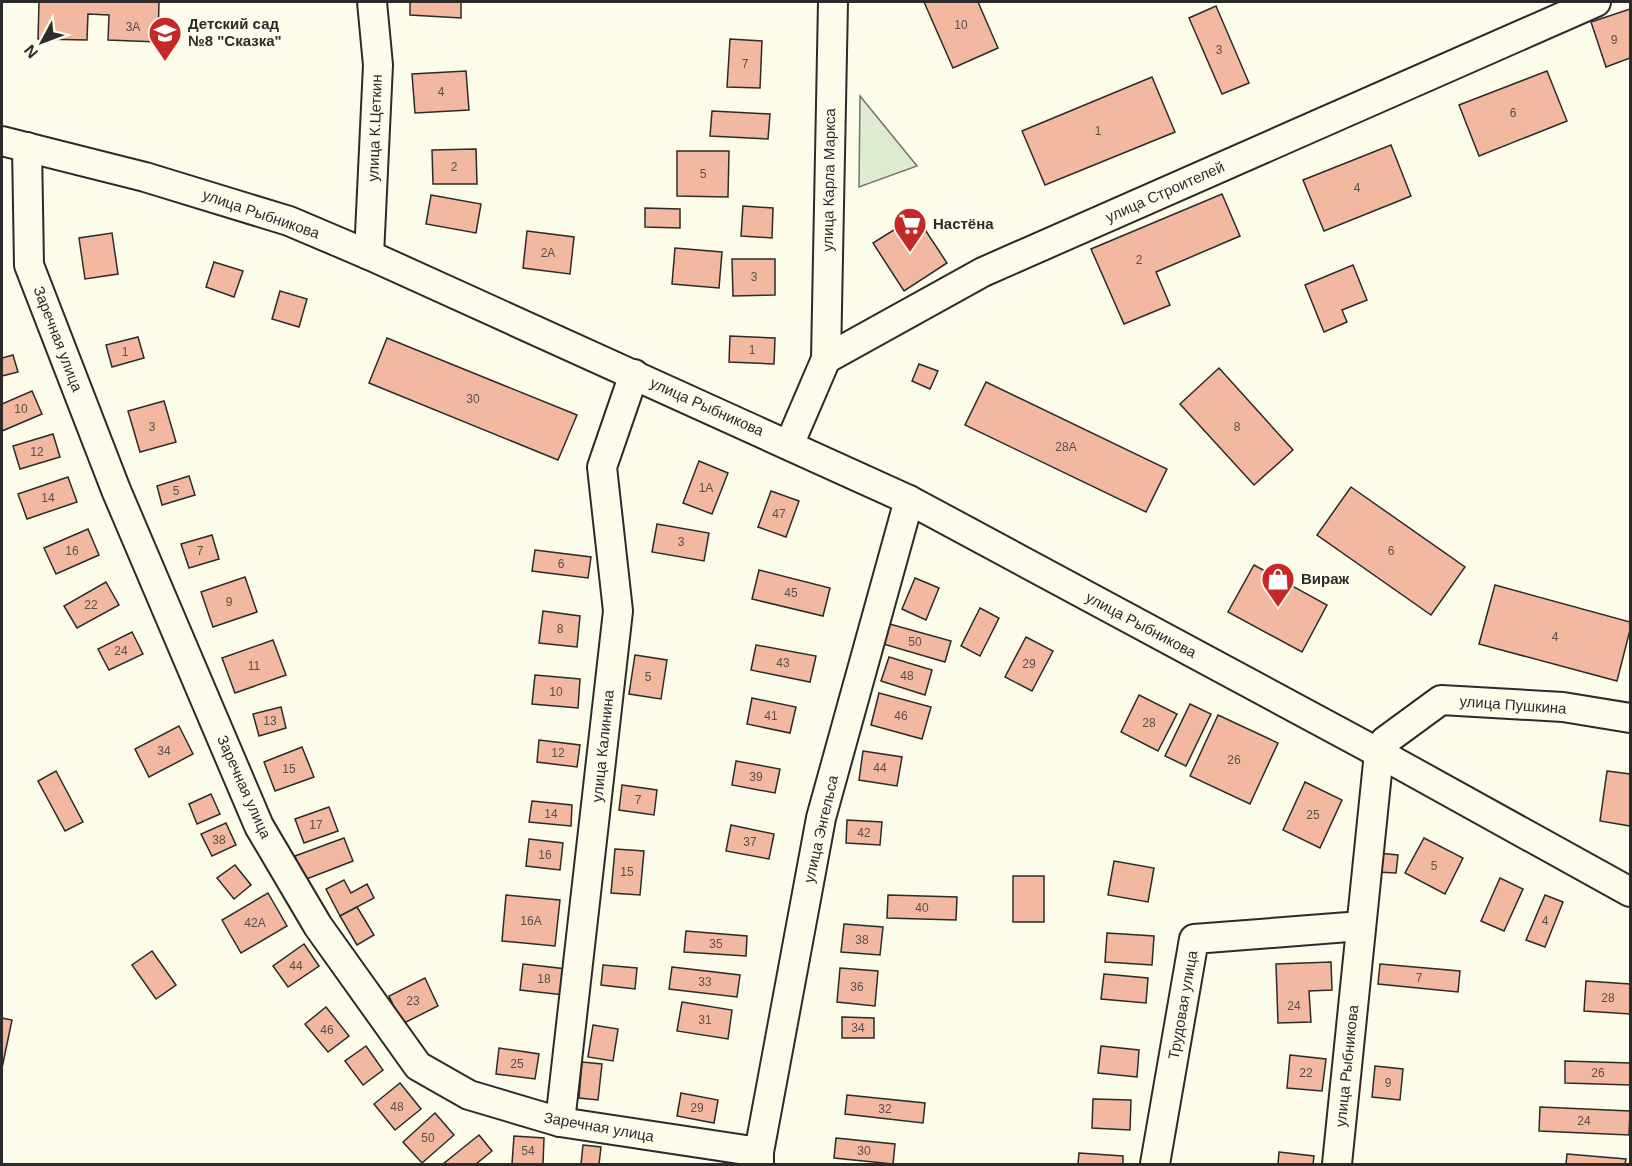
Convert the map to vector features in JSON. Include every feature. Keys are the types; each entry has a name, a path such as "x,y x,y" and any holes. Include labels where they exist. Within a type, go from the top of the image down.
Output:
{"street":[{"name":"улица К.Цеткин","path":"369,255 378,66 372,2"},
{"name":"улица Карла Маркса","path":"826,359 832,2"},
{"name":"улица Строителей","path":"826,359 983,272 1596,2"},
{"name":"улица Рыбникова","path":"14,144 145,177 289,221 789,444 909,500 1630,892"},
{"name":"Заречная улица","path":"14,144 29,265 116,490 259,826 318,926 418,1065 469,1095 560,1122 759,1158"},
{"path":"789,444 794,438 826,359"},
{"name":"улица Калинина","path":"560,1122 618,611 602,467 634,374"},
{"name":"улица Энгельса","path":"759,1158 821,818 909,500"},
{"name":"улица Пушкина","path":"1378,753 1386,741 1441,700 1563,707 1630,718"},
{"name":"улица Рыбникова","path":"1337,1164 1378,753"},
{"name":"Трудовая улица","path":"1155,1164 1194,939 1361,926"}],"green space":[{"path":"860,96 917,166 859,187"}],"building":[{"path":"39,2 159,2 158,42 108,40 109,15 88,14 87,40 38,39"},
{"path":"410,2 461,2 461,18 410,15"},
{"path":"924,2 978,2 998,48 953,68"},
{"path":"1216,6 1249,83 1222,94 1189,18"},
{"path":"1630,9 1630,58 1606,67 1591,22"},
{"path":"730,39 762,41 760,88 727,87"},
{"path":"466,71 469,110 415,113 412,74"},
{"path":"1547,71 1567,121 1479,156 1459,105"},
{"path":"1152,77 1175,132 1045,185 1022,131"},
{"path":"712,111 770,114 768,139 710,136"},
{"path":"1391,145 1411,196 1324,231 1303,180"},
{"path":"476,149 477,184 433,184 432,150"},
{"path":"677,151 729,151 728,197 677,196"},
{"path":"1222,194 1240,236 1156,272 1170,305 1124,324 1091,249"},
{"path":"431,195 481,204 476,233 426,224"},
{"path":"743,206 773,208 772,238 741,236"},
{"path":"645,208 680,209 680,228 645,227"},
{"name":"Настёна","path":"916,216 947,263 904,291 873,243"},
{"path":"527,231 574,237 570,274 523,268"},
{"path":"112,233 118,274 85,279 79,238"},
{"path":"675,248 722,252 719,288 672,284"},
{"path":"732,259 775,259 775,295 733,296"},
{"path":"214,262 243,271 234,297 206,287"},
{"path":"1353,265 1367,300 1342,310 1347,322 1324,332 1305,285"},
{"path":"280,291 307,299 299,327 272,319"},
{"path":"730,336 775,338 774,364 729,362"},
{"path":"138,337 144,358 112,367 106,345"},
{"path":"387,338 577,415 558,460 369,383"},
{"path":"13,355 18,372 2,376 2,358"},
{"path":"919,364 938,371 930,389 912,381"},
{"path":"1219,368 1293,450 1254,485 1180,404"},
{"path":"986,382 1167,469 1146,512 965,425"},
{"path":"32,391 42,414 2,431 2,404"},
{"path":"164,401 176,442 140,452 128,411"},
{"path":"53,434 60,457 20,469 13,446"},
{"path":"699,461 728,473 712,514 683,503"},
{"path":"189,476 195,495 162,505 157,486"},
{"path":"68,477 77,502 27,519 18,494"},
{"path":"1351,487 1465,567 1431,615 1317,535"},
{"path":"771,491 799,501 786,537 758,527"},
{"path":"657,524 709,533 704,561 652,552"},
{"path":"88,529 99,555 56,574 44,548"},
{"path":"212,535 219,559 189,568 181,544"},
{"path":"535,550 591,557 588,578 532,571"},
{"name":"Вираж","path":"1254,565 1327,605 1302,652 1228,612"},
{"path":"759,570 830,588 823,616 752,599"},
{"path":"245,577 257,612 213,627 201,592"},
{"path":"915,578 939,588 926,620 902,609"},
{"path":"106,582 119,605 77,628 64,606"},
{"path":"1495,585 1630,622 1617,681 1479,644"},
{"path":"980,608 999,618 980,656 961,646"},
{"path":"543,611 580,616 577,647 539,643"},
{"path":"886,623 951,641 945,662 880,643"},
{"path":"132,632 143,654 109,670 98,649"},
{"path":"1026,637 1053,651 1032,691 1005,677"},
{"path":"273,640 286,675 235,693 222,658"},
{"path":"756,645 816,656 810,682 751,670"},
{"path":"635,655 667,660 661,699 629,694"},
{"path":"889,657 932,670 925,695 881,681"},
{"path":"535,675 580,679 578,708 532,704"},
{"path":"879,693 931,707 922,739 871,725"},
{"path":"1139,695 1177,714 1158,751 1121,732"},
{"path":"752,698 796,707 790,733 747,724"},
{"path":"1190,704 1211,714 1186,766 1165,756"},
{"path":"281,707 286,728 259,736 253,714"},
{"path":"1218,715 1278,743 1250,804 1190,776"},
{"path":"179,726 193,754 149,777 135,749"},
{"path":"539,740 580,745 577,767 537,762"},
{"path":"302,747 314,777 275,791 264,762"},
{"path":"863,751 902,757 897,786 859,780"},
{"path":"736,761 780,769 775,793 732,785"},
{"path":"56,771 83,822 65,831 38,781"},
{"path":"1607,771 1630,774 1630,826 1600,821"},
{"path":"1305,782 1342,800 1320,848 1283,830"},
{"path":"622,785 657,790 654,815 619,810"},
{"path":"211,794 220,814 197,824 189,804"},
{"path":"532,801 572,805 571,826 529,822"},
{"path":"329,807 338,831 304,843 295,819"},
{"path":"847,820 882,822 880,845 846,843"},
{"path":"226,823 236,845 212,856 201,834"},
{"path":"731,825 774,834 769,859 726,851"},
{"path":"344,838 353,861 304,880 295,856"},
{"path":"1424,838 1463,858 1445,894 1405,873"},
{"path":"529,839 563,843 560,870 526,866"},
{"path":"615,849 644,851 640,895 611,893"},
{"path":"1378,853 1398,855 1396,873 1377,872"},
{"path":"1114,861 1154,868 1148,902 1108,895"},
{"path":"235,865 251,885 234,899 217,878"},
{"path":"1013,876 1044,876 1044,922 1013,922"},
{"path":"1500,878 1523,889 1504,931 1481,921"},
{"path":"344,880 351,893 367,884 374,898 340,916 326,889"},
{"path":"268,893 287,926 241,953 222,920"},
{"path":"506,895 560,900 555,946 502,941"},
{"path":"888,895 957,897 956,920 887,918"},
{"path":"1545,895 1563,902 1545,947 1526,940"},
{"path":"357,907 374,935 357,945 340,916"},
{"path":"844,924 883,927 880,955 841,952"},
{"path":"686,931 747,936 746,956 684,952"},
{"path":"1107,933 1154,936 1152,965 1105,962"},
{"path":"304,944 319,966 288,987 273,966"},
{"path":"152,951 176,985 156,999 132,965"},
{"path":"1331,962 1332,990 1309,991 1311,1022 1278,1023 1276,964"},
{"path":"523,964 567,969 564,995 520,990"},
{"path":"1380,964 1460,971 1458,992 1378,984"},
{"path":"603,965 637,968 635,989 601,985"},
{"path":"672,967 740,975 737,997 669,989"},
{"path":"840,968 878,971 875,1006 837,1002"},
{"path":"1104,974 1148,978 1146,1003 1101,999"},
{"path":"425,978 438,1006 402,1024 389,996"},
{"path":"1586,981 1630,984 1630,1014 1584,1011"},
{"path":"682,1002 732,1010 728,1039 677,1031"},
{"path":"326,1007 349,1036 328,1052 305,1024"},
{"path":"842,1017 874,1018 874,1038 842,1038"},
{"path":"2,1018 12,1020 2,1068"},
{"path":"593,1025 618,1029 613,1061 588,1057"},
{"path":"366,1046 383,1070 363,1085 345,1061"},
{"path":"1101,1046 1139,1050 1137,1077 1098,1073"},
{"path":"499,1048 539,1054 535,1079 496,1074"},
{"path":"1290,1055 1326,1059 1322,1091 1287,1088"},
{"path":"1565,1061 1630,1063 1630,1085 1565,1083"},
{"path":"582,1062 602,1064 598,1100 579,1098"},
{"path":"1375,1066 1403,1069 1400,1100 1372,1097"},
{"path":"400,1083 421,1109 395,1130 374,1104"},
{"path":"681,1093 718,1100 714,1123 677,1116"},
{"path":"847,1095 925,1103 923,1123 845,1114"},
{"path":"1093,1099 1131,1100 1130,1130 1092,1128"},
{"path":"1540,1107 1630,1111 1629,1135 1539,1131"},
{"path":"435,1113 454,1135 422,1163 403,1142"},
{"path":"479,1135 492,1151 476,1164 443,1164"},
{"path":"514,1136 544,1138 543,1164 512,1164"},
{"path":"836,1138 895,1144 893,1164 834,1158"},
{"path":"583,1145 601,1147 599,1164 581,1164"},
{"path":"1279,1152 1314,1156 1313,1164 1278,1164"},
{"path":"1079,1153 1123,1156 1123,1164 1078,1164"},
{"path":"1567,1154 1626,1159 1625,1164 1566,1164"}],"place":[{"name":"Детский сад №8 \"Сказка\"","path":"165,62"},
{"name":"Настёна","path":"910,253"},
{"name":"Вираж","path":"1278,608"}]}
